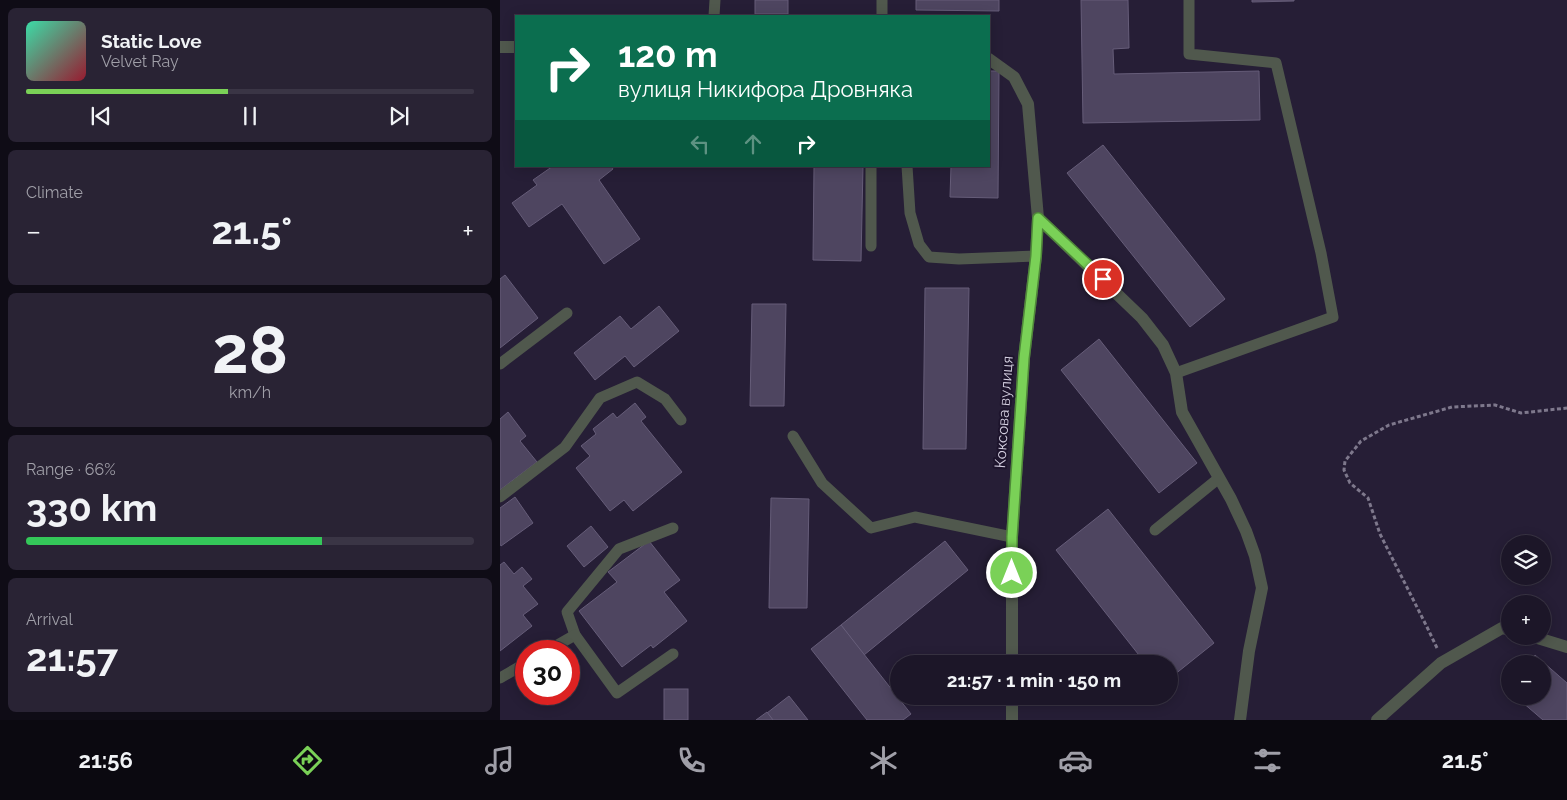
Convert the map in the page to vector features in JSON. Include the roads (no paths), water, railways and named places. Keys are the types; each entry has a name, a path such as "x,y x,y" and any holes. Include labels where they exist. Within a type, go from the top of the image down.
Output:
{"street":[{"path":"500,47 515,47"},
{"name":"Коксова вулиця","path":"990,60 1014,77 1028,104 1038,218 1036,256 1024,358 1012,537 1012,655"},
{"path":"1038,218 1142,318 1163,345 1176,372 1182,412 1246,531 1255,556 1262,588 1240,720"},
{"path":"1377,720 1441,663 1501,629"},
{"path":"1551,642 1567,647"},
{"path":"1012,705 1012,720"}],"lane":[{"path":"714,15 715,0"},
{"path":"882,0 882,15"},
{"path":"1176,372 1333,317 1322,253 1276,63 1189,54 1188,0"},
{"path":"871,167 871,246"},
{"path":"907,167 910,213 919,244 929,257 959,259 1036,256"},
{"path":"500,364 567,313"},
{"path":"500,497 565,447 600,398 637,382 665,399 681,420"},
{"path":"793,436 822,483 871,528 915,516 1012,537"},
{"path":"1155,530 1219,478"},
{"path":"673,528 619,549 567,612 575,635 616,693 673,654"},
{"path":"566,640 575,635"},
{"path":"500,678 515,669"}]}
